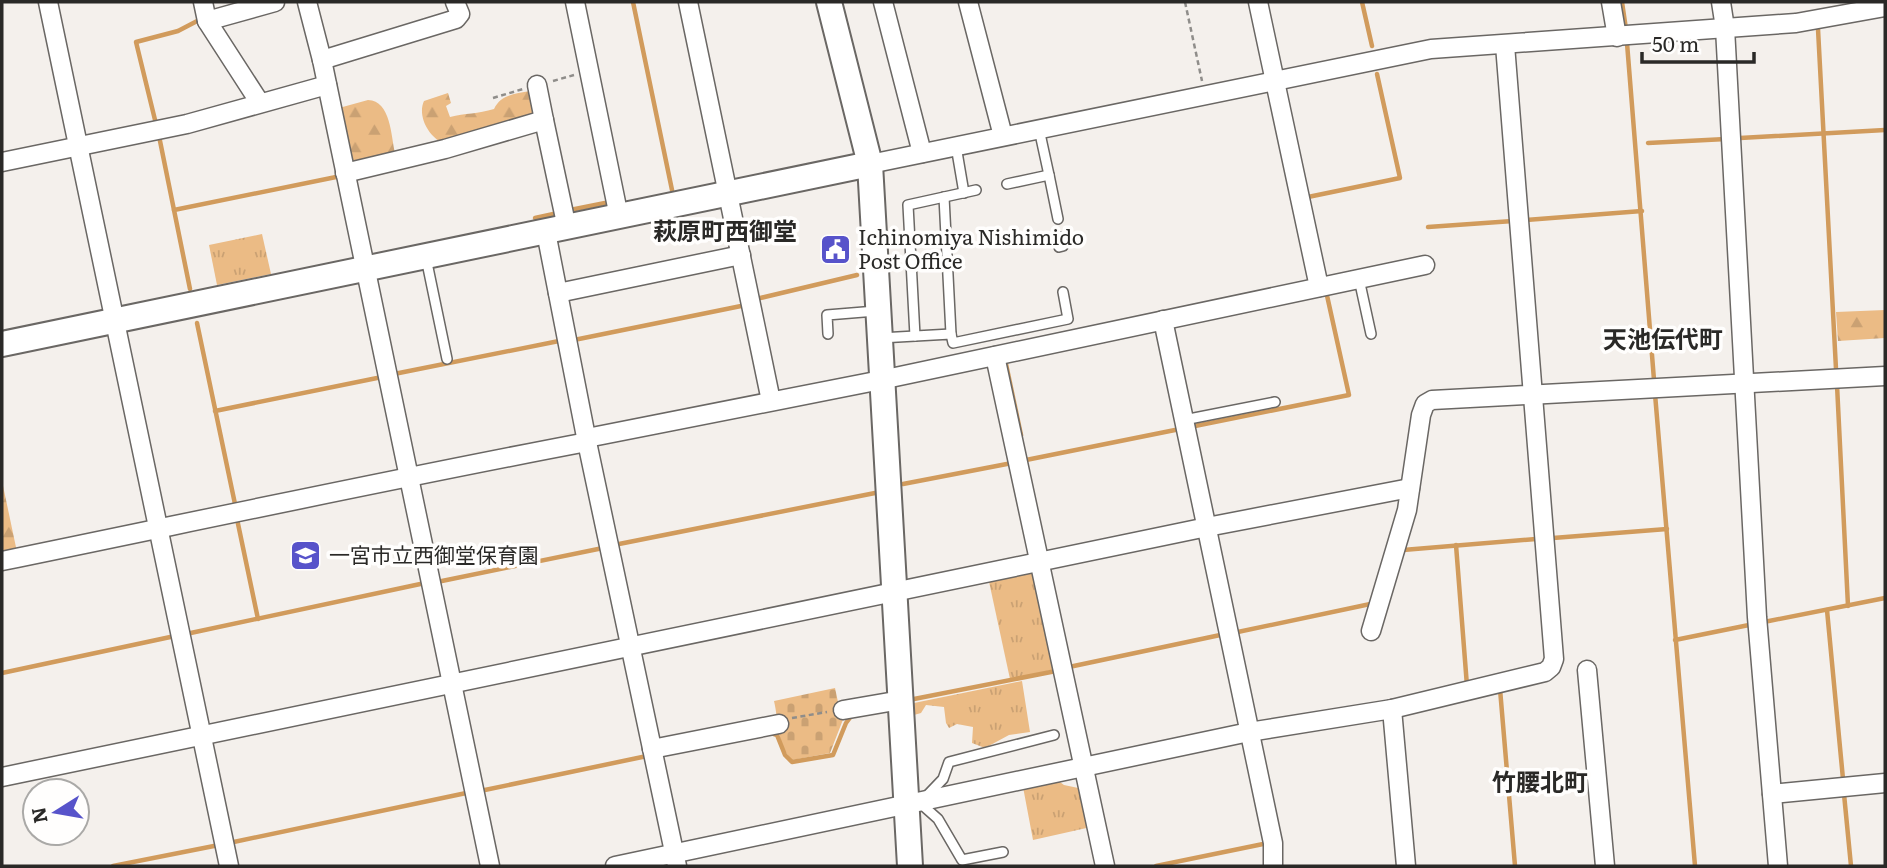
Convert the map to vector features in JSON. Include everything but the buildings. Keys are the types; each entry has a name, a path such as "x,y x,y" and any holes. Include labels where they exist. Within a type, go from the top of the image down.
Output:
{"street":[{"path":"48,2 229,866"},
{"path":"203,2 207,21 260,103"},
{"path":"207,21 275,2"},
{"path":"307,2 322,60 490,866"},
{"path":"322,60 456,19 460,13 455,2"},
{"path":"575,2 619,217"},
{"path":"688,2 771,401"},
{"path":"830,2 870,164 901,700 913,804 910,866"},
{"path":"883,2 922,153"},
{"path":"968,2 1003,136"},
{"path":"1258,2 1319,287"},
{"path":"1611,2 1617,37"},
{"path":"1721,2 1725,28 1746,384 1757,617 1778,866"},
{"path":"2,344 1431,49 1796,23 1885,7"},
{"path":"615,866 675,860 913,804 1249,732 1392,709 1545,672 1551,667 1554,660 1505,45"},
{"path":"2,162 187,124 327,85"},
{"path":"537,85 544,120 556,230 558,293 675,860"},
{"path":"345,173 445,149 544,120"},
{"path":"558,293 741,255"},
{"path":"2,561 409,476 587,442 592,438 1425,265"},
{"path":"1163,320 1273,844 1273,866"},
{"path":"995,356 1105,866"},
{"path":"1371,631 1407,510 1421,415 1425,404 1432,400 1885,376"},
{"path":"2,777 1207,527 1410,488"},
{"path":"1587,670 1605,866"},
{"path":"844,710 901,700"},
{"path":"1392,709 1406,866"},
{"path":"652,749 779,724"},
{"path":"1772,794 1885,783"}],"lane":[{"path":"1039,129 1058,219"},
{"path":"956,146 964,193"},
{"path":"1007,184 1049,175"},
{"path":"915,336 908,205 976,190"},
{"path":"944,197 953,343 1068,319 1063,292"},
{"path":"426,257 447,359"},
{"path":"1359,279 1371,334"},
{"path":"828,334 827,315 877,311"},
{"path":"879,338 951,334"},
{"path":"1184,421 1275,402"},
{"path":"1003,852 962,860 938,819 913,804 943,779 949,762 1054,735"}],"path":[{"path":"1185,2 1205,95"},
{"path":"779,724 782,720 844,710"}],"green space":[{"path":"530,91 535,114 443,143 433,136 423,119 424,101 448,93 451,103 446,106 450,117 494,109 500,100"},
{"path":"368,100 376,102 386,113 395,153 351,165 339,108"},
{"path":"262,234 271,274 217,285 209,245"},
{"path":"1885,310 1885,338 1838,341 1836,312"},
{"path":"2,481 17,552 2,555"},
{"path":"1032,568 1056,669 1010,679 988,577"},
{"path":"1022,681 1030,732 1009,735 985,748 972,743 973,727 957,724 949,728 944,707 926,705 921,713 914,715 914,703"},
{"path":"835,688 841,716 844,717 830,753 792,760 783,747 774,701"},
{"path":"1057,780 1064,785 1083,789 1091,827 1033,840 1023,787"}],"waterway":[{"path":"633,2 672,190"},
{"path":"1362,2 1372,46"},
{"path":"1622,2 1626,29"},
{"path":"156,124 136,42 178,31 201,19"},
{"path":"1818,29 1836,369"},
{"path":"1627,43 1654,380"},
{"path":"1308,197 1400,178 1377,74"},
{"path":"1740,138 1885,130"},
{"path":"159,136 190,289"},
{"path":"1648,143 1726,139"},
{"path":"174,210 341,176"},
{"path":"570,210 610,202"},
{"path":"1526,220 1642,211"},
{"path":"535,218 558,213"},
{"path":"1428,227 1513,221"},
{"path":"756,299 857,275"},
{"path":"1190,427 1349,395 1326,291"},
{"path":"574,340 746,305"},
{"path":"197,323 235,504"},
{"path":"394,374 559,341"},
{"path":"1006,364 1021,435"},
{"path":"215,411 382,377"},
{"path":"1837,385 1848,606"},
{"path":"1655,394 1695,866"},
{"path":"1026,460 1180,429"},
{"path":"903,484 1012,463"},
{"path":"619,544 875,493"},
{"path":"237,519 258,619"},
{"path":"1553,538 1667,529"},
{"path":"1403,550 1536,539"},
{"path":"1456,545 1467,686"},
{"path":"437,582 603,548"},
{"path":"186,634 425,583"},
{"path":"1764,622 1885,598"},
{"path":"1233,633 1375,603"},
{"path":"1827,610 1843,779"},
{"path":"1675,640 1749,625"},
{"path":"1069,667 1225,634"},
{"path":"2,673 175,636"},
{"path":"914,699 1056,671"},
{"path":"1500,689 1515,866"},
{"path":"771,733 777,735 785,755 792,762 833,755 852,715"},
{"path":"480,791 647,756"},
{"path":"229,843 471,792"},
{"path":"1844,794 1851,866"},
{"path":"1156,866 1268,843"},
{"path":"113,866 219,845"}],"place":[{"name":"Ichinomiya Nishimido Post Office","path":"835,250"},
{"name":"一宮市立西御堂保育園","path":"306,556"}],"district":[{"name":"萩原町西御堂","path":"725,232"},
{"name":"天池伝代町","path":"1663,340"},
{"name":"竹腰北町","path":"1540,783"}]}
